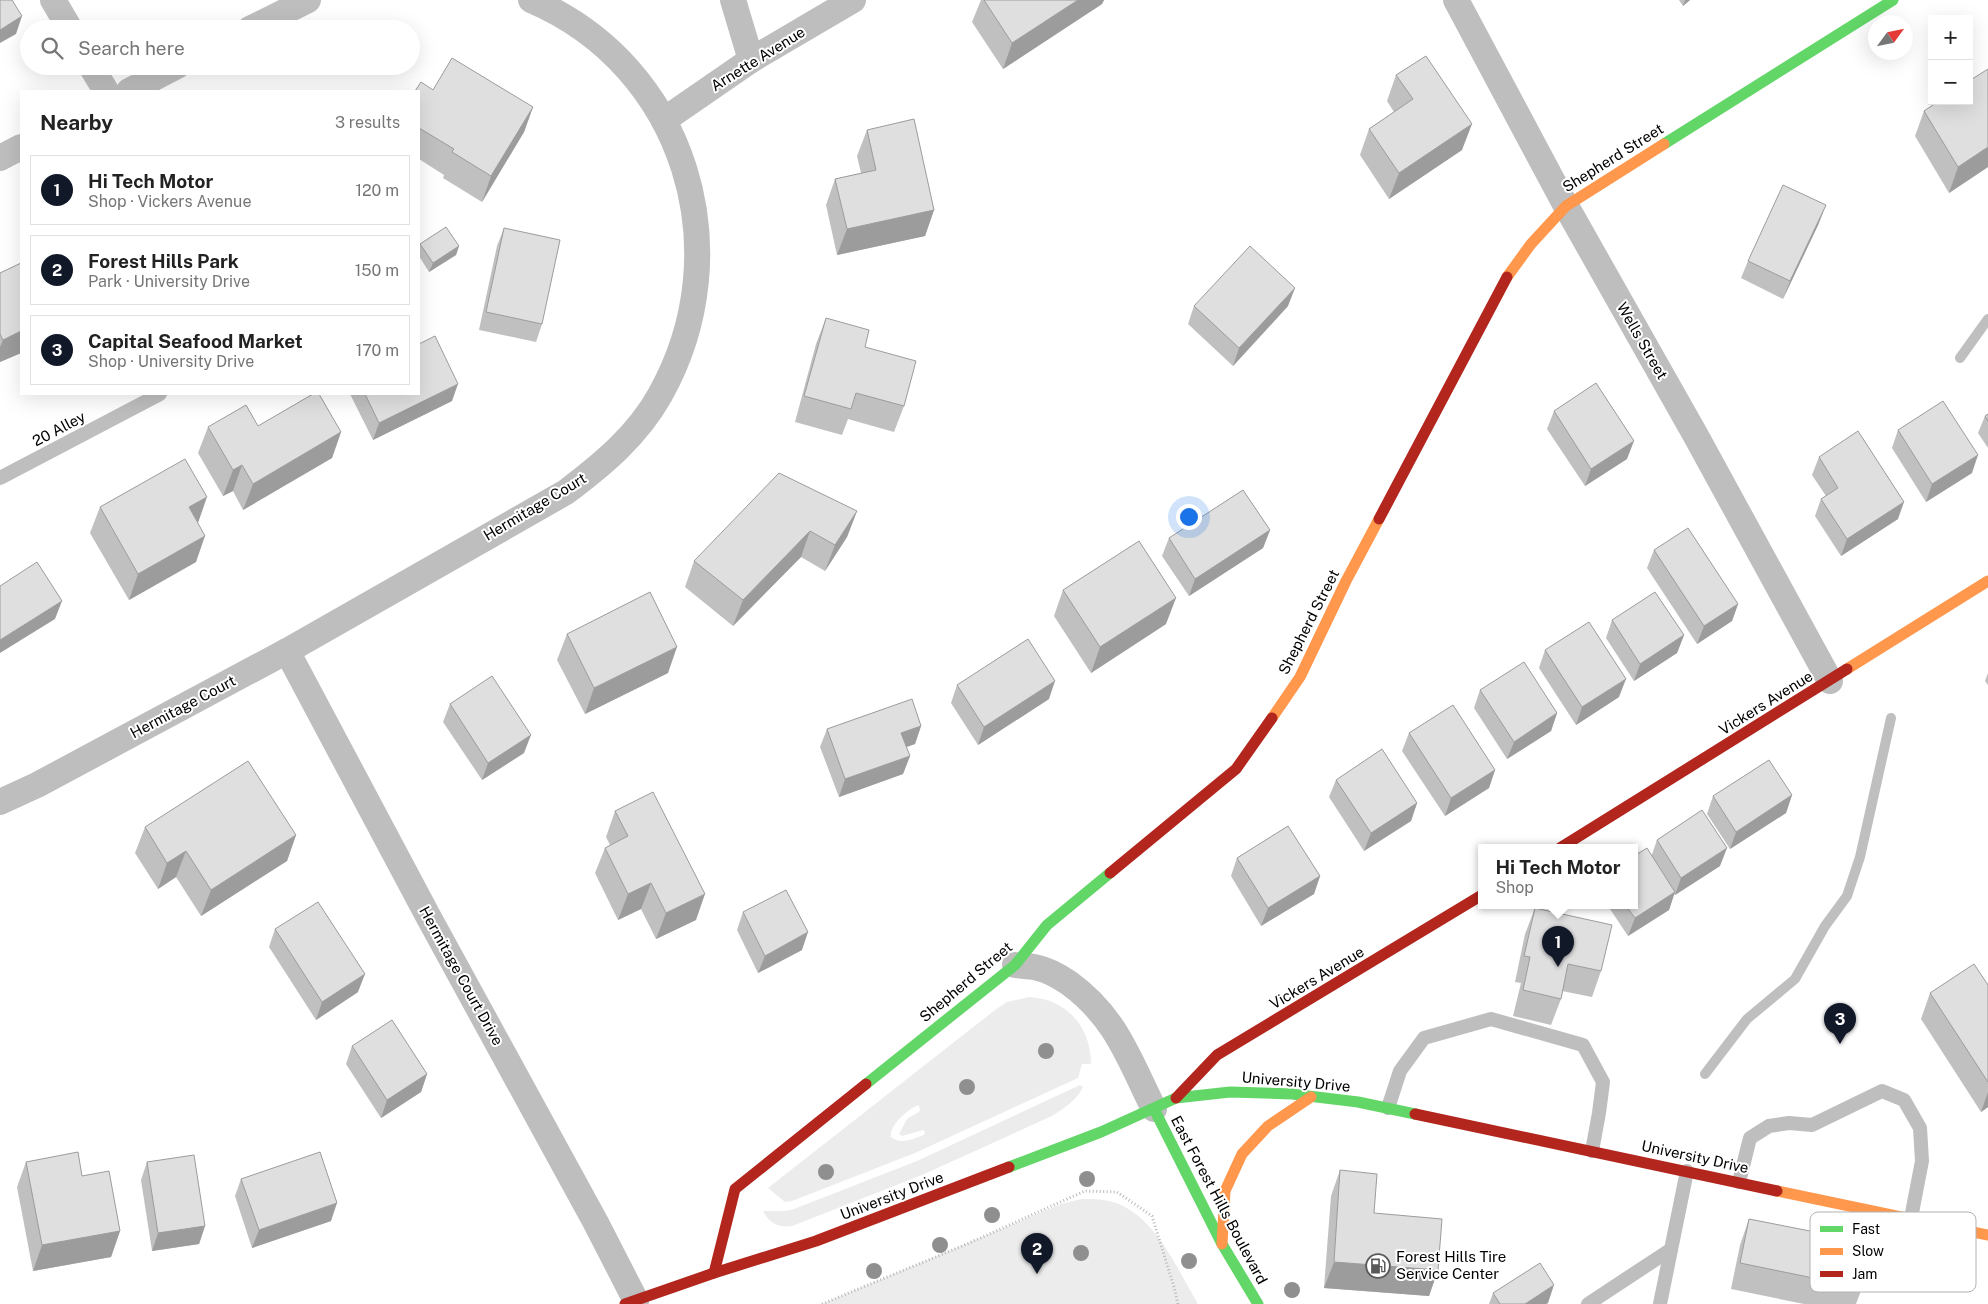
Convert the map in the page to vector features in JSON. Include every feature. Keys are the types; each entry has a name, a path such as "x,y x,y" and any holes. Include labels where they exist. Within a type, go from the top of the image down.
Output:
{"main road":[{"name":"Shepherd Street","path":"714,1272 735,1189 1015,965 1047,925 1236,769 1300,677 1346,581 1508,276 1531,244 1566,206 1893,0"},
{"name":"Vickers Avenue","path":"1566,844 1988,581"},
{"name":"Vickers Avenue","path":"1176,1098 1217,1055 1478,897"},
{"name":"University Drive","path":"630,1302 714,1272 816,1241 1089,1137 1176,1098 1230,1092 1292,1094 1358,1102 1882,1212"},
{"path":"1222,1244 1224,1191 1242,1154 1268,1126 1311,1097"},
{"name":"East Forest Hills Boulevard","path":"1154,1109 1222,1244 1258,1304"}],"street":[{"path":"54,0 65,20"},
{"path":"268,20 308,0"},
{"name":"Hermitage Court","path":"0,802 37,785 288,651 566,492 602,465 634,433 660,396 680,355 692,312 698,267 697,222 688,178 664,120 650,97 621,62 588,32 550,8 531,0"},
{"path":"733,0 751,60"},
{"name":"Arnette Avenue","path":"664,120 751,60 853,0"},
{"name":"Wells Street","path":"1456,0 1566,206 1696,436 1830,681"},
{"path":"96,75 105,90"},
{"path":"131,90 160,75"},
{"name":"Hermitage Court Drive","path":"288,651 428,916 596,1222 630,1302"},
{"path":"1015,965 1039,968 1062,979 1083,993 1101,1011 1122,1043 1154,1109"}],"lane":[{"name":"20 Alley","path":"0,478 145,397"},
{"path":"1388,1108 1400,1071 1424,1038 1490,1019 1583,1045 1602,1082 1592,1151"},
{"path":"1739,1182 1750,1138 1768,1126 1789,1123 1812,1125 1882,1091 1904,1100 1920,1128 1922,1161 1912,1212"},
{"path":"1660,1304 1687,1171"},
{"path":"1588,1304 1670,1250"}],"path":[{"path":"822,1304 967,1244 1085,1191 1117,1192 1152,1216 1178,1304"}],"shaded area":[{"path":"1029,997 1055,1003 1065,1009 1074,1017 1087,1038 1091,1064 1082,1064 1078,1078 915,1153 792,1201 785,1202 768,1188 995,1010 1007,1002","holes":["919,1105 920,1111 907,1119 899,1134 902,1136 923,1130 925,1132 924,1135 903,1141 891,1137 893,1127 905,1113"]},
{"path":"1080,1085 1083,1087 1077,1096 1052,1116 922,1175 792,1226 774,1224 763,1211 794,1209 917,1161"},
{"path":"1081,1199 1113,1202 1123,1206 1147,1224 1175,1263 1198,1304 822,1304 1061,1204"}],"building":[{"path":"0,0 12,0 22,16 0,30"},
{"path":"984,0 1078,0 1012,43"},
{"path":"1426,56 1472,124 1399,173 1369,129 1413,99 1396,75"},
{"path":"452,58 533,107 491,176 452,152 454,149 420,129 420,90 416,90 421,82 433,90"},
{"path":"1988,69 1988,147 1958,167 1924,111 1933,105 1973,105 1973,78"},
{"path":"914,119 934,210 847,229 835,179 876,170 867,130"},
{"path":"1783,185 1826,205 1790,281 1748,261"},
{"path":"446,227 459,246 433,263 420,244"},
{"path":"504,228 560,240 542,324 486,312"},
{"path":"1250,246 1295,288 1239,348 1194,306"},
{"path":"20,263 20,332 3,340 0,334 0,273"},
{"path":"826,318 869,330 865,347 916,361 904,406 856,393 851,409 804,396"},
{"path":"435,336 458,384 379,423 365,395 420,395 420,344"},
{"path":"1596,383 1634,441 1591,469 1554,411"},
{"path":"311,395 320,395 341,432 253,484 242,465 233,470 208,427 246,405 258,426"},
{"path":"1943,401 1978,455 1932,484 1898,430"},
{"path":"1858,431 1904,502 1847,539 1821,499 1838,488 1819,457"},
{"path":"185,459 207,497 189,507 205,536 138,574 100,507"},
{"path":"779,473 857,511 835,545 810,531 743,600 694,561"},
{"path":"1243,490 1270,530 1195,579 1169,538"},
{"path":"1688,528 1738,604 1704,626 1654,550"},
{"path":"1139,541 1176,598 1100,647 1063,590"},
{"path":"37,562 62,601 0,640 0,586"},
{"path":"650,592 677,647 594,688 567,634"},
{"path":"1655,592 1684,635 1640,664 1612,620"},
{"path":"1589,622 1626,679 1582,707 1545,650"},
{"path":"1028,639 1055,681 984,727 957,685"},
{"path":"1524,662 1557,713 1514,742 1480,690"},
{"path":"492,676 531,735 488,763 450,704"},
{"path":"912,699 921,726 901,733 910,756 845,779 827,729"},
{"path":"1453,705 1495,770 1451,798 1409,733"},
{"path":"1382,749 1417,803 1371,833 1336,780"},
{"path":"1769,760 1792,795 1736,832 1713,796"},
{"path":"248,761 296,835 211,890 186,851 167,863 145,827"},
{"path":"653,792 705,894 666,913 651,883 628,894 605,848 628,836 615,811"},
{"path":"1702,810 1727,848 1681,878 1657,840"},
{"path":"1288,826 1320,876 1268,908 1237,858"},
{"path":"1647,848 1675,892 1635,918 1628,909 1638,909 1638,854"},
{"path":"786,890 808,932 765,956 743,912"},
{"path":"318,902 365,974 322,1002 275,929"},
{"path":"1535,909 1612,925 1601,971 1568,964 1561,999 1523,990 1530,957 1524,956"},
{"path":"1974,964 1988,985 1988,1082 1930,993"},
{"path":"392,1020 427,1074 387,1100 352,1046"},
{"path":"78,1152 82,1176 109,1171 120,1231 42,1245 26,1162"},
{"path":"320,1152 337,1203 259,1230 241,1179"},
{"path":"194,1155 205,1226 158,1233 147,1162"},
{"path":"1340,1170 1377,1174 1374,1213 1442,1219 1438,1270 1334,1262"},
{"path":"1749,1219 1810,1231 1810,1277 1740,1263"},
{"path":"1540,1263 1554,1285 1525,1304 1500,1304 1493,1293"}],"waterway":[{"path":"1960,358 1988,319"},
{"path":"1705,1074 1747,1019 1795,979 1825,926 1847,896 1860,857 1891,718"}],"traffic: fast":[{"path":"1664,144 1893,0"},
{"path":"866,1084 1015,965 1047,925 1110,873"},
{"path":"1009,1167 1101,1132 1176,1098 1230,1092 1292,1094 1358,1102 1415,1114"},
{"path":"1154,1109 1222,1244 1258,1304"}],"traffic: slow":[{"path":"1507,277 1531,244 1566,206 1664,144"},
{"path":"1272,718 1300,677 1346,581 1379,519"},
{"path":"1847,669 1988,581"},
{"path":"1222,1244 1225,1191 1242,1154 1268,1126 1311,1097"},
{"path":"1777,1191 1878,1212"},
{"path":"1976,1232 1988,1235"}],"traffic: jam":[{"path":"1379,519 1507,277"},
{"path":"1566,844 1847,669"},
{"path":"1110,873 1236,769 1272,718"},
{"path":"1176,1098 1217,1055 1478,897"},
{"path":"714,1273 735,1189 866,1084"},
{"path":"1415,1114 1777,1191"},
{"path":"625,1304 714,1273 816,1241 1009,1167"}],"place":[{"name":"Hi Tech Motor","path":"1558,967"},
{"name":"Capital Seafood Market","path":"1840,1044"},
{"name":"Forest Hills Tire Service Center","path":"1378,1266"},
{"name":"Forest Hills Park","path":"1037,1274"}]}
